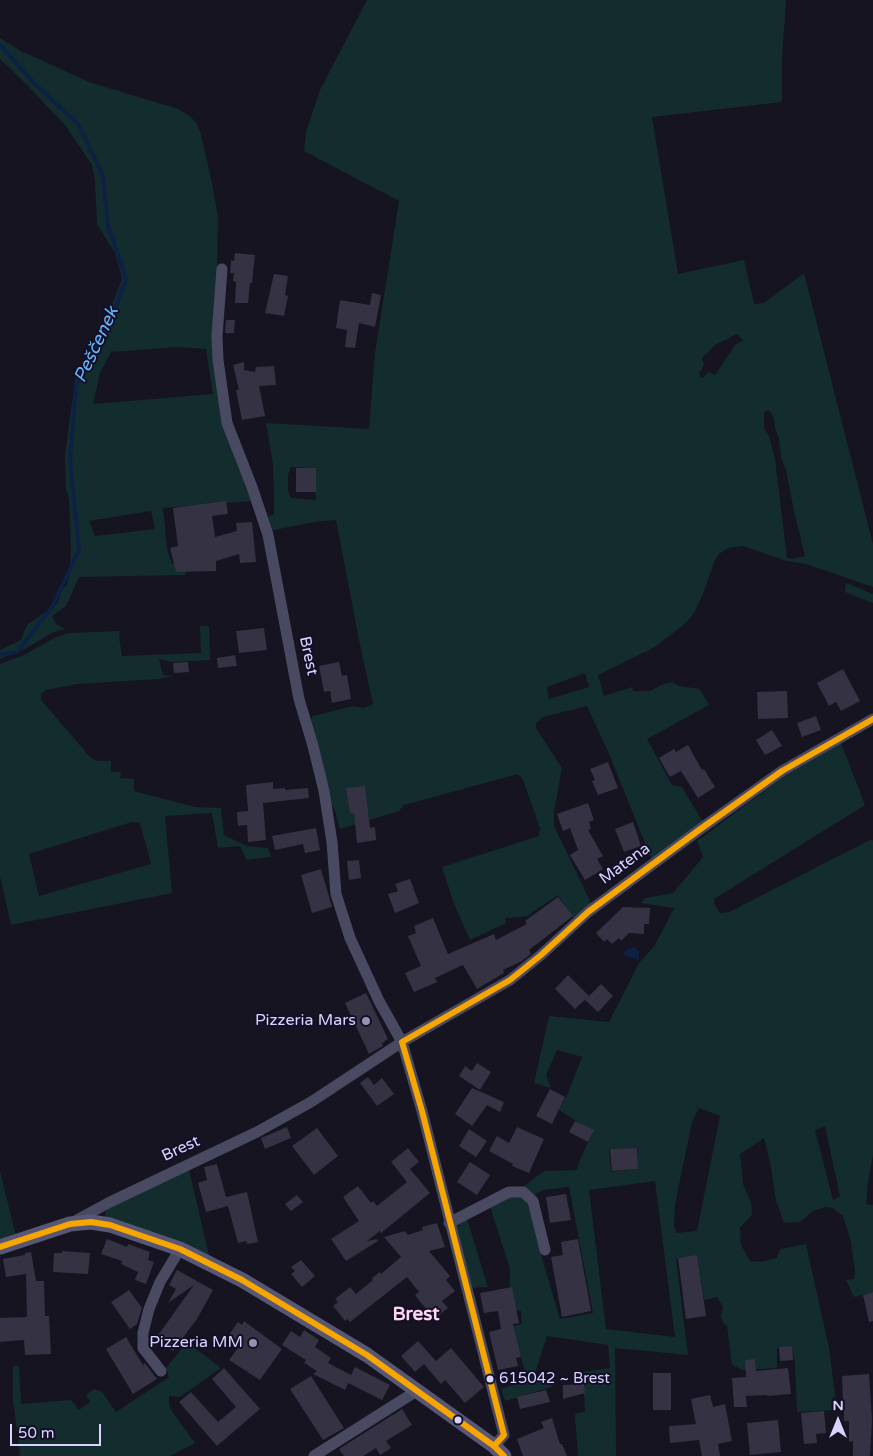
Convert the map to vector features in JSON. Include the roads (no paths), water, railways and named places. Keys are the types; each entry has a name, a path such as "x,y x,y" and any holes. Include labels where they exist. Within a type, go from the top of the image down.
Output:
{"street":[{"name":"Brest","path":"70,1224 91,1222 110,1225 180,1249 242,1280 367,1354 499,1451 504,1435 422,1111 402,1042 379,1001 350,938 336,894 332,842 324,791 299,699 268,535 227,423 222,394 217,336 222,269"},
{"name":"Matena","path":"402,1042 510,980 541,955 588,912 699,830 782,771 873,718"},
{"name":"Brest","path":"70,1224 110,1202 248,1136 311,1102 402,1042"},
{"path":"449,1223 508,1192 524,1192 533,1201 545,1250"},
{"path":"0,1247 70,1224"},
{"path":"161,1371 143,1348 143,1332 149,1309 160,1282 180,1249"},
{"path":"314,1456 418,1390"}],"water":[{"path":"634,947 639,951 639,960 623,955 627,949"}],"waterway":[{"name":"Peščenek","path":"0,45 35,84 79,125 103,176 108,226 126,279 108,328 76,387 70,459 79,550 52,607 17,652 0,655"}],"place":[{"name":"Pizzeria Mars","path":"366,1021"},
{"name":"Pizzeria MM","path":"253,1343"},
{"name":"615042 ~ Brest","path":"490,1379"}],"district":[{"name":"Brest","path":"416,1315"}]}
